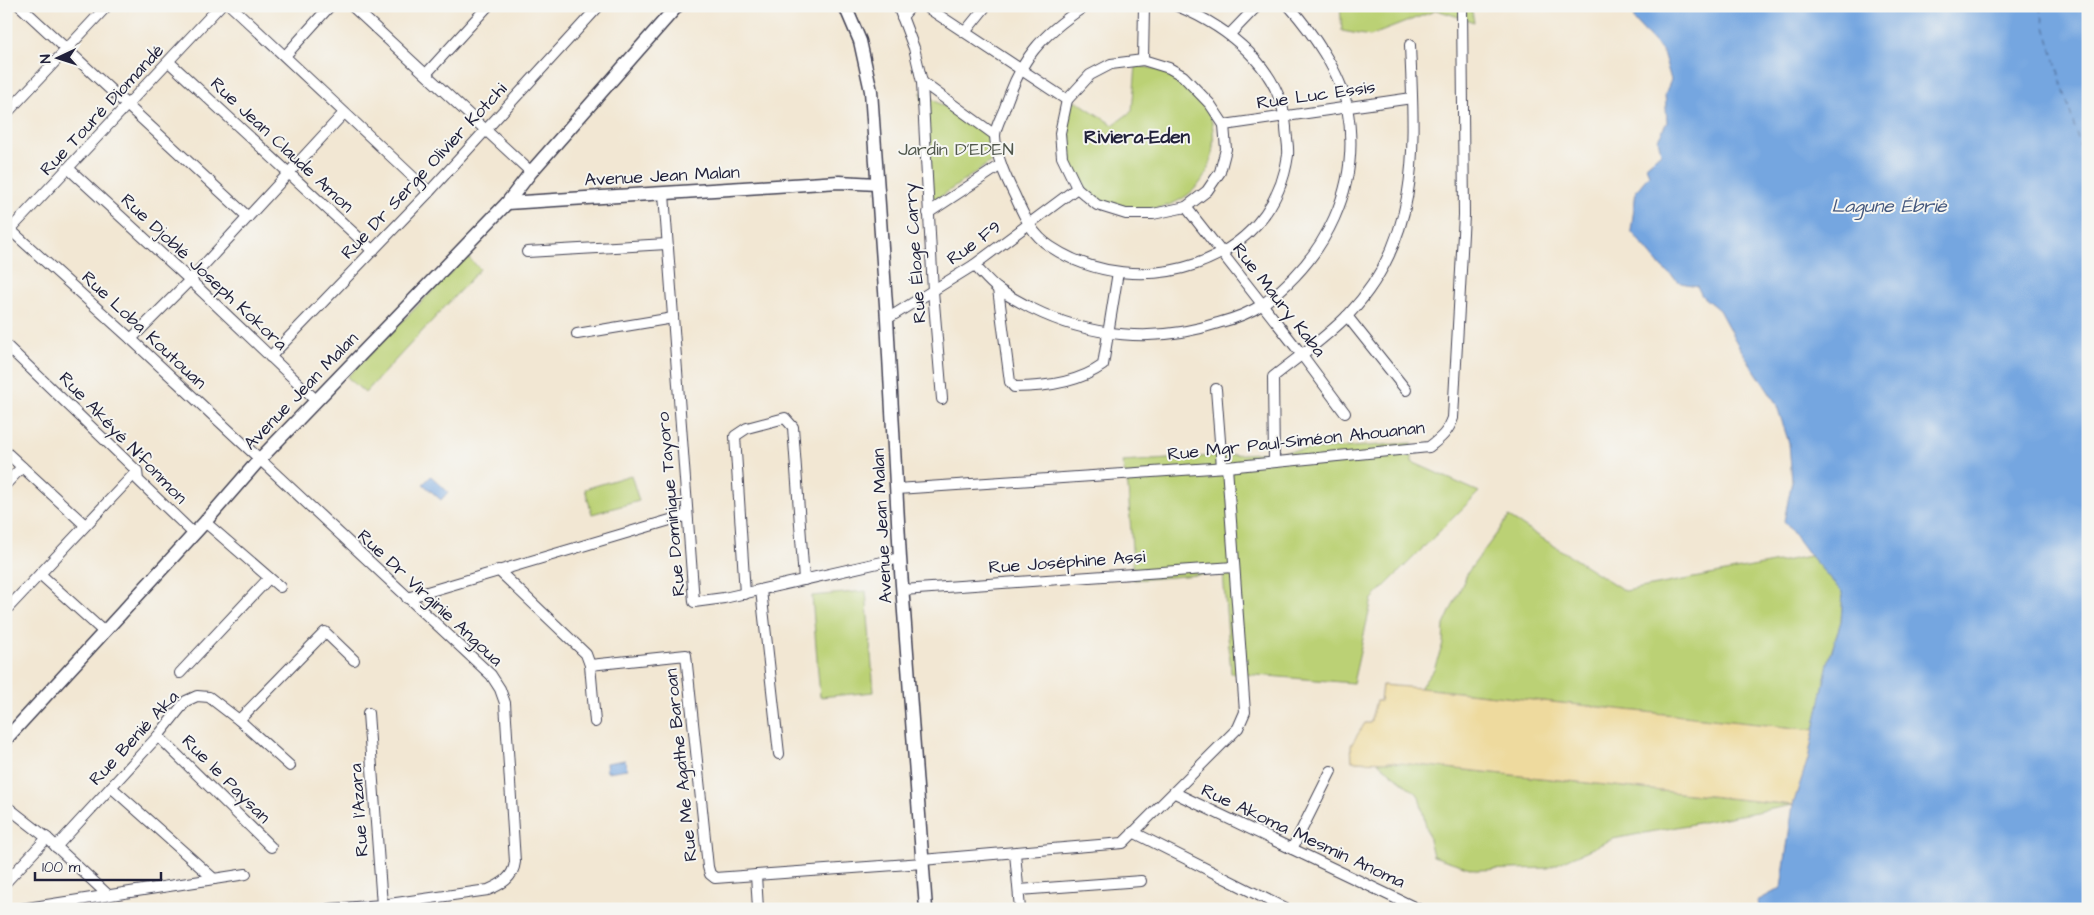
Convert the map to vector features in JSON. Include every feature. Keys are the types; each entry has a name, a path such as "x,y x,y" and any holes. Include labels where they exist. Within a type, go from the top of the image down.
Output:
{"main road":[{"path":"506,203 677,6"},
{"path":"845,6 860,41 871,91 877,184"},
{"name":"Avenue Jean Malan","path":"6,739 205,522 259,460 506,203 839,182 877,184 887,319 900,558 926,909"}],"street":[{"path":"20,6 248,217"},
{"path":"6,114 107,6"},
{"name":"Rue Touré Diomandé","path":"8,230 69,169 220,6"},
{"path":"231,6 429,192"},
{"path":"285,56 330,6"},
{"path":"352,6 486,128 531,172"},
{"path":"426,74 488,6"},
{"name":"Rue Dr Serge Olivier Kotchi","path":"270,357 429,192 599,6"},
{"name":"Rue Éloge Carry","path":"898,6 914,48 922,82 928,213 942,399"},
{"path":"902,17 911,6"},
{"path":"925,6 1067,100"},
{"path":"965,32 986,6"},
{"path":"1085,6 1052,29 1034,47 1020,69 1009,92 995,135 1001,165 1028,224 1040,240 1052,249 1094,266 1118,272 1171,271 1223,254 1247,236 1264,217 1279,189 1288,154 1285,116 1278,94 1265,71 1230,34 1194,13 1177,6"},
{"path":"1143,60 1144,6"},
{"path":"1230,34 1258,6"},
{"path":"974,265 998,289 1046,315 1076,326 1108,333 1145,336 1204,328 1262,305 1300,272 1318,249 1342,201 1348,173 1350,147 1347,106 1332,67 1302,20 1289,6"},
{"name":"Rue Mgr Paul-Siméon Ahouanan","path":"897,489 1224,467 1429,446 1448,430 1453,418 1464,215 1462,6"},
{"path":"1274,462 1273,378 1347,316 1376,278 1401,222 1410,190 1412,164 1410,45"},
{"path":"1143,60 1168,68 1183,76 1210,104 1224,124 1226,149 1220,172 1207,192 1186,207 1154,214 1126,214 1097,205 1077,188 1062,157 1060,133 1067,100 1090,75 1111,64 1143,60"},
{"name":"Rue Jean Claude Amon","path":"169,62 373,251"},
{"path":"922,82 995,135"},
{"name":"Rue Luc Essis","path":"1224,124 1412,98"},
{"path":"131,339 190,280 344,113"},
{"path":"928,213 1001,165"},
{"name":"Rue Djoblé Joseph Kokora","path":"69,169 190,280 316,400"},
{"name":"Rue F9","path":"887,319 974,265 1077,188"},
{"name":"Rue Dominique Tayoro","path":"664,194 694,602 744,590 761,590 804,577 900,558"},
{"name":"Rue Maury Kaba","path":"1186,207 1302,355 1345,414"},
{"name":"Rue Loba Koutouan","path":"8,230 131,339 259,460"},
{"path":"526,252 667,244"},
{"path":"998,289 1010,382 1014,387 1058,384 1103,365 1118,272"},
{"path":"1347,316 1406,390"},
{"path":"577,334 673,318"},
{"name":"Rue Akéyé N'fonmon","path":"6,346 137,471 138,480 194,534"},
{"name":"Rue Me Agathe Baroan","path":"590,665 686,655 710,874 715,878 1123,843 1238,728 1245,712 1234,567 1216,388"},
{"path":"744,590 735,436 747,428 785,418 793,427 804,577"},
{"path":"6,452 86,525"},
{"name":"Rue Dr Virginie Angoua","path":"259,460 491,675 500,689 505,703 515,862 514,870 505,882 488,890 443,897 382,905 328,909"},
{"path":"6,484 22,467"},
{"path":"6,610 137,471"},
{"path":"407,598 687,515"},
{"path":"205,522 280,587"},
{"name":"Rue Joséphine Assi","path":"903,590 1234,567"},
{"path":"498,570 586,654 590,665 595,722"},
{"path":"40,574 104,632"},
{"path":"180,673 269,578"},
{"path":"761,590 779,754"},
{"path":"239,720 325,632 354,660"},
{"name":"Rue Benié Aka","path":"56,847 158,736 186,701 197,696 209,697 239,720 290,766"},
{"name":"Rue l'Azara","path":"368,713 382,905"},
{"name":"Rue le Paysan","path":"158,736 271,847"},
{"path":"1292,849 1331,771"},
{"path":"110,787 214,879"},
{"name":"Rue Akoma Mesmin Anoma","path":"1174,793 1418,909"},
{"path":"6,806 46,838 108,895"},
{"path":"1133,832 1286,909"},
{"path":"6,882 46,838"},
{"path":"1015,853 1020,909"},
{"path":"21,909 55,906 108,895 246,874"},
{"path":"756,875 758,909"},
{"path":"1019,890 1141,881"},
{"path":"443,897 444,909"}],"green space":[{"path":"1340,6 1471,6 1474,22 1437,10 1370,36 1342,31"},
{"path":"1136,66 1157,69 1181,82 1206,108 1211,118 1213,129 1210,164 1203,179 1192,191 1179,200 1164,207 1147,210 1130,210 1113,206 1088,194 1081,187 1069,162 1063,139 1063,126 1071,101 1078,102 1113,125 1132,111"},
{"name":"Jardin D'EDEN","path":"921,92 990,135 992,161 930,204"},
{"path":"467,256 480,269 365,393 347,377"},
{"path":"1412,443 1412,462 1479,492 1372,599 1353,683 1231,673 1223,573 1134,580 1128,487 1122,462"},
{"path":"631,475 639,501 592,514 585,489"},
{"path":"1509,517 1625,591 1810,556 1843,593 1841,621 1828,663 1814,730 1420,688 1434,669 1443,644 1444,625 1468,572"},
{"path":"866,591 874,692 820,697 812,596"},
{"path":"1377,761 1793,805 1613,839 1548,868 1476,870 1433,856 1419,796"}],"sand":[{"path":"1382,685 1814,730 1808,759 1793,805 1391,762 1352,761 1351,745 1365,723 1370,723 1376,701 1380,701"}],"water":[{"name":"Lagune Ébrié","path":"1634,6 2088,6 2088,909 1759,909 1757,901 1781,888 1793,805 1808,759 1828,663 1841,621 1843,593 1810,556 1784,521 1792,481 1789,443 1776,403 1738,345 1719,310 1702,296 1697,286 1681,283 1662,268 1631,231 1636,191 1649,175 1646,166 1661,153 1658,139 1667,122 1665,94 1671,80 1663,52 1634,20"},
{"path":"431,476 448,492 441,500 423,484"},
{"path":"625,760 627,769 607,772 606,763"}],"ferry route":[{"path":"2039,6 2088,173"}],"district":[{"name":"Riviera-Eden","path":"1137,137"}]}
